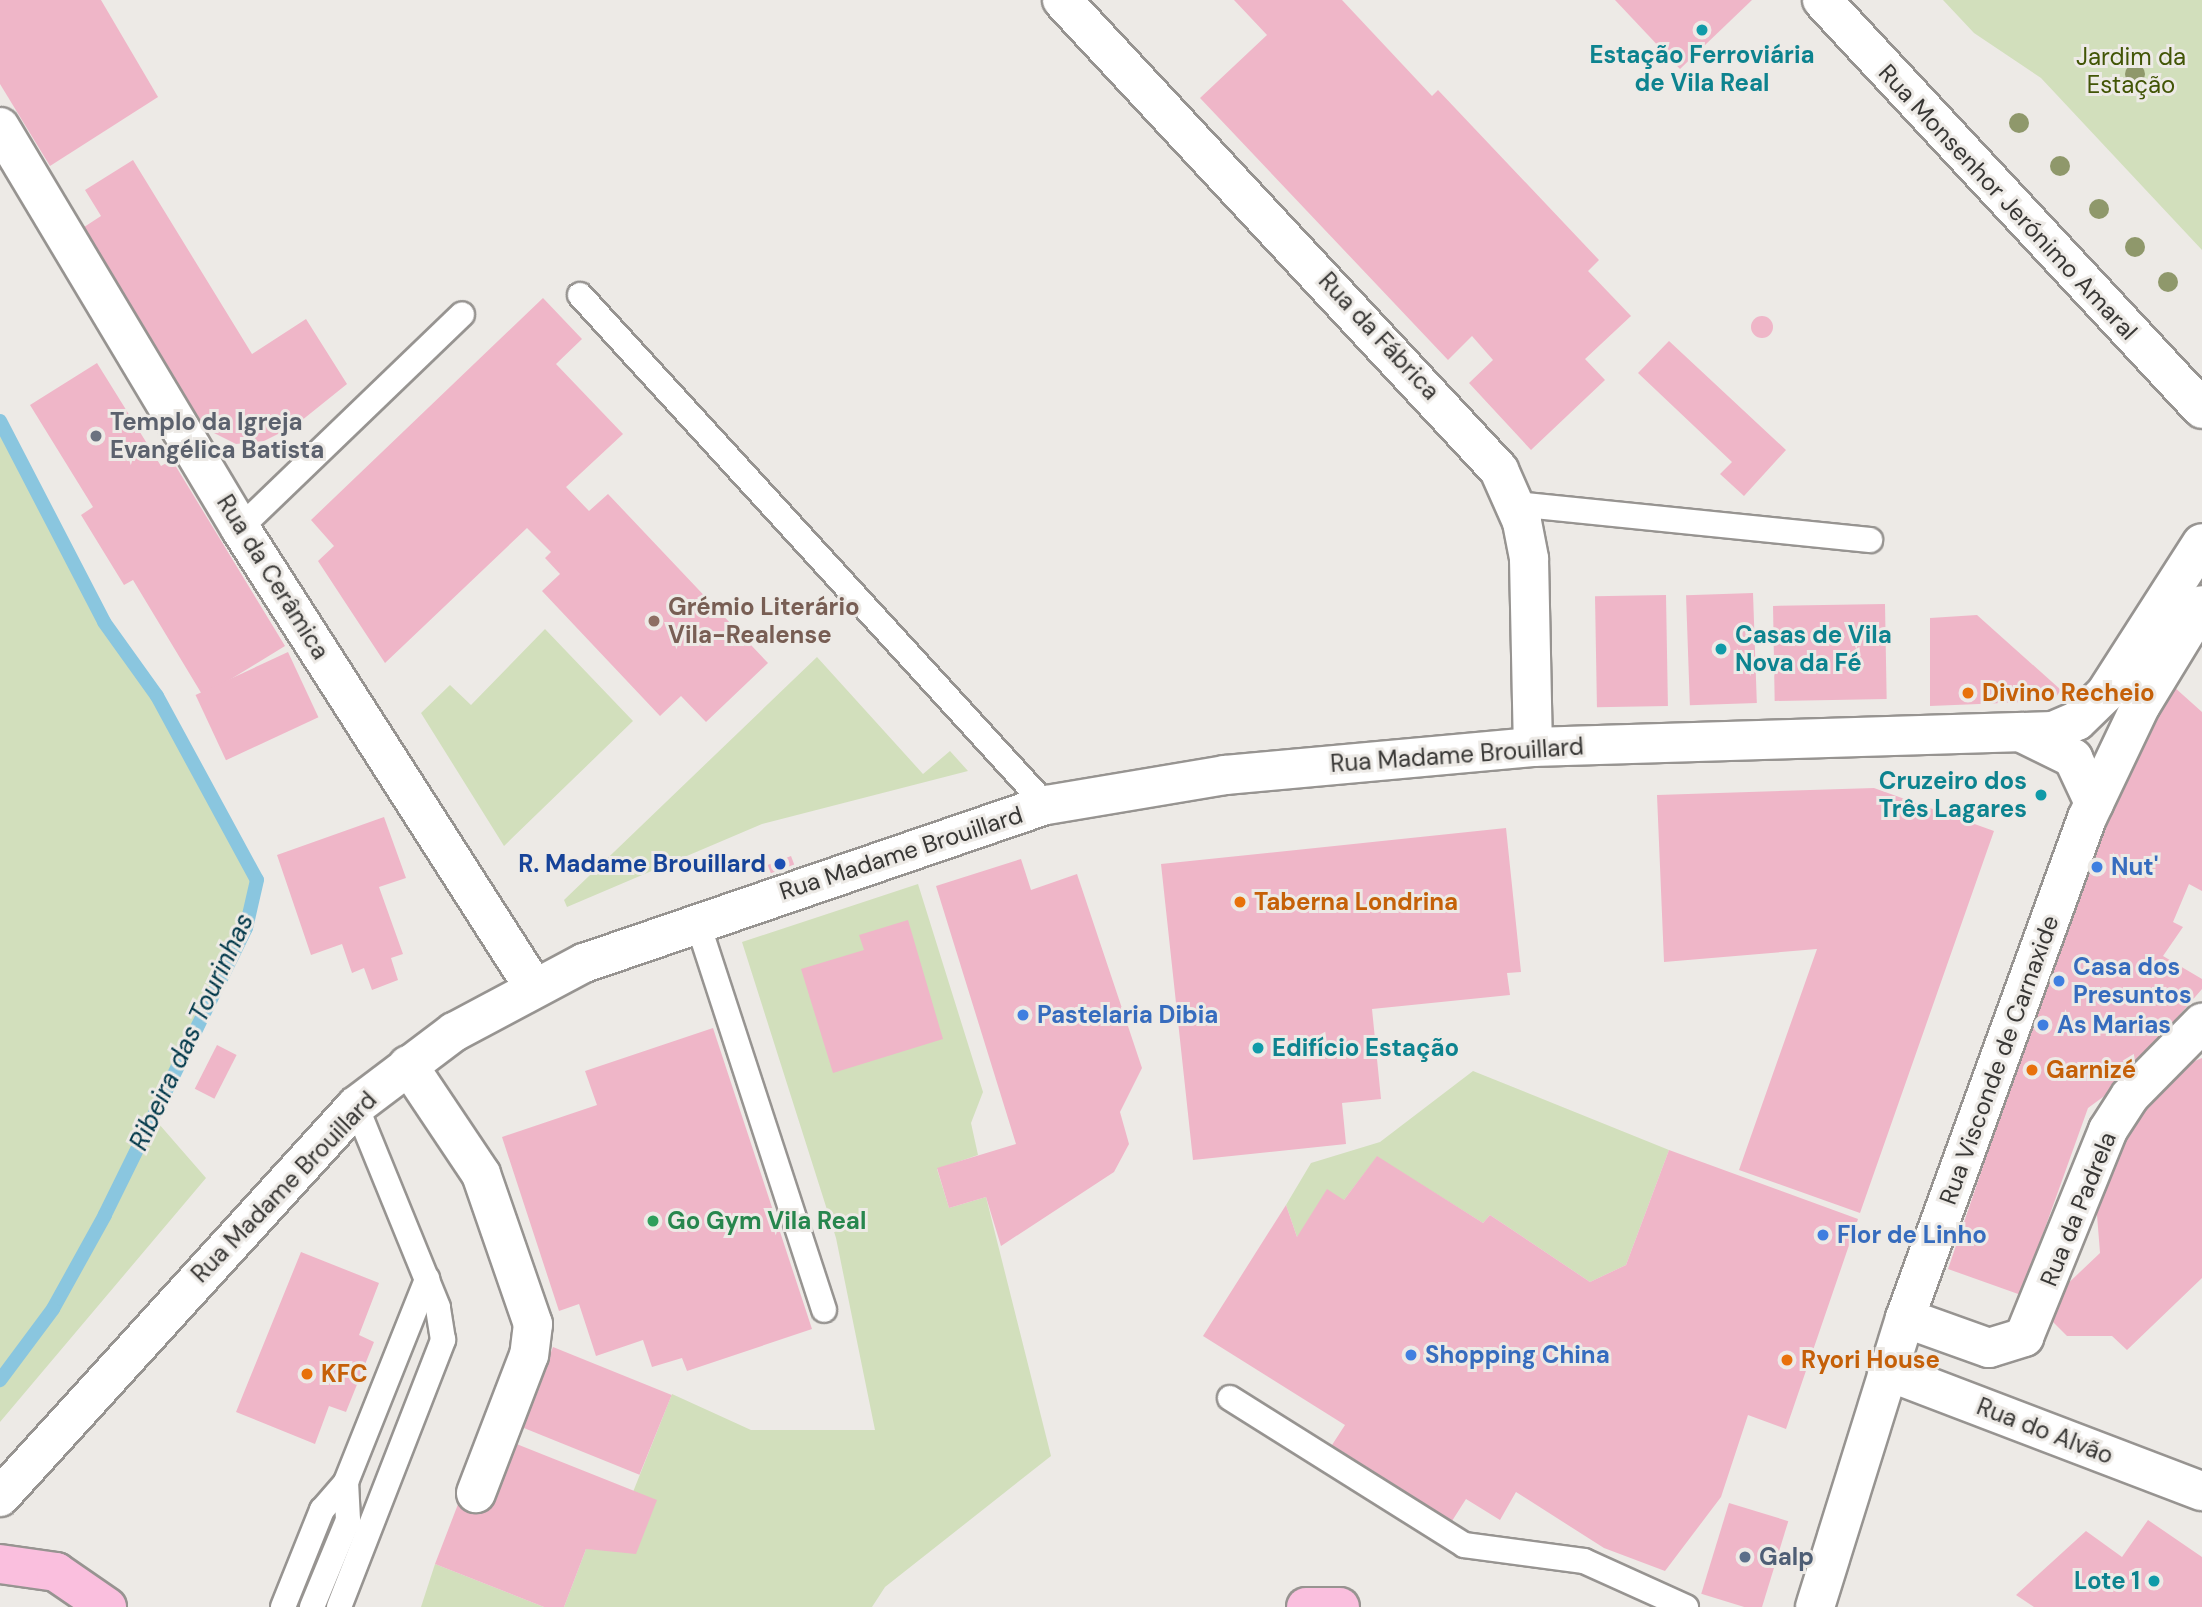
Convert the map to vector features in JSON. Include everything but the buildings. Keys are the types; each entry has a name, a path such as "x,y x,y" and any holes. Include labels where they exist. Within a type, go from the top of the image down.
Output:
{"main road":[{"name":"Rua da Fábrica","path":"1062,0 1471,434 1515,504 1531,578 1533,747"},
{"name":"Rua Monsenhor Jerónimo Amaral","path":"1822,0 2200,404"},
{"name":"Rua da Cerâmica","path":"0,127 240,528 533,986"},
{"name":"Rua Madame Brouillard","path":"0,1497 356,1107 408,1065 533,986 697,921 1046,805 1256,771 1533,747 2024,734 2066,726 2095,705 2202,543"},
{"name":"Rua Visconde de Carnaxide","path":"1815,1607 1836,1532 1905,1318 2094,803 2141,705 2202,605"},
{"path":"2024,734 2073,758 2094,803"},
{"name":"Rua da Padrela","path":"1905,1318 1982,1346 2007,1347 2028,1333 2108,1130 2130,1096 2202,1023"},
{"path":"408,1065 481,1174 533,1324 529,1355 476,1493"},
{"name":"Rua do Alvão","path":"1887,1371 2202,1491"},
{"path":"1836,1532 1843,1607"},
{"path":"0,1564 56,1573 107,1607"},
{"path":"1306,1607 1340,1607"}],"lane":[{"path":"580,295 1046,805"},
{"path":"240,528 462,314"},
{"path":"1515,504 1870,540"},
{"path":"697,921 824,1310"},
{"path":"340,1607 439,1360 441,1317 356,1107"},
{"path":"283,1607 322,1510 345,1482 427,1279"},
{"path":"1230,1398 1464,1545 1584,1561 1686,1607"},
{"path":"312,1607 348,1520 345,1482"}],"green space":[{"name":"Jardim da Estação","path":"1943,0 2202,0 2202,250 2041,78 1974,33"},
{"path":"0,421 104,622 157,696 257,880 245,928 152,1116 206,1178 0,1422"},
{"path":"545,629 633,721 504,846 421,713 450,685 471,705"},
{"path":"817,657 923,774 950,751 968,771 762,824 567,907 564,900"},
{"path":"918,884 983,1092 971,1123 978,1155 937,1169 949,1208 986,1197 1051,1456 885,1587 872,1607 564,1607 586,1549 633,1492 672,1394 751,1430 875,1430 836,1238 742,942"},
{"path":"1473,1071 1669,1150 1626,1265 1590,1282 1490,1215 1483,1223 1377,1157 1344,1200 1297,1237 1286,1205 1311,1163 1380,1142"},
{"path":"435,1564 544,1607 421,1607"}],"waterway":[{"name":"Ribeira das Tourinhas","path":"0,421 104,622 157,696 257,880 246,928 105,1215 53,1309 0,1380"}],"place":[{"name":"Estação Ferroviária de Vila Real","path":"1702,30"},
{"name":"Templo da Igreja Evangélica Batista","path":"96,436"},
{"name":"Grémio Literário Vila-Realense","path":"654,621"},
{"name":"Casas de Vila Nova da Fé","path":"1721,649"},
{"name":"Divino Recheio","path":"1968,693"},
{"name":"Cruzeiro dos Três Lagares","path":"2041,795"},
{"name":"R. Madame Brouillard","path":"780,864"},
{"name":"Nut'","path":"2097,867"},
{"name":"Taberna Londrina","path":"1240,902"},
{"name":"Casa dos Presuntos","path":"2059,981"},
{"name":"Pastelaria Dibia","path":"1023,1015"},
{"name":"As Marias","path":"2043,1025"},
{"name":"Edifício Estação","path":"1258,1048"},
{"name":"Garnizé","path":"2032,1070"},
{"name":"Go Gym Vila Real","path":"653,1221"},
{"name":"Flor de Linho","path":"1823,1235"},
{"name":"Shopping China","path":"1411,1355"},
{"name":"Ryori House","path":"1787,1360"},
{"name":"KFC","path":"307,1374"},
{"name":"Galp","path":"1745,1557"},
{"name":"Lote 1","path":"2154,1581"}]}
